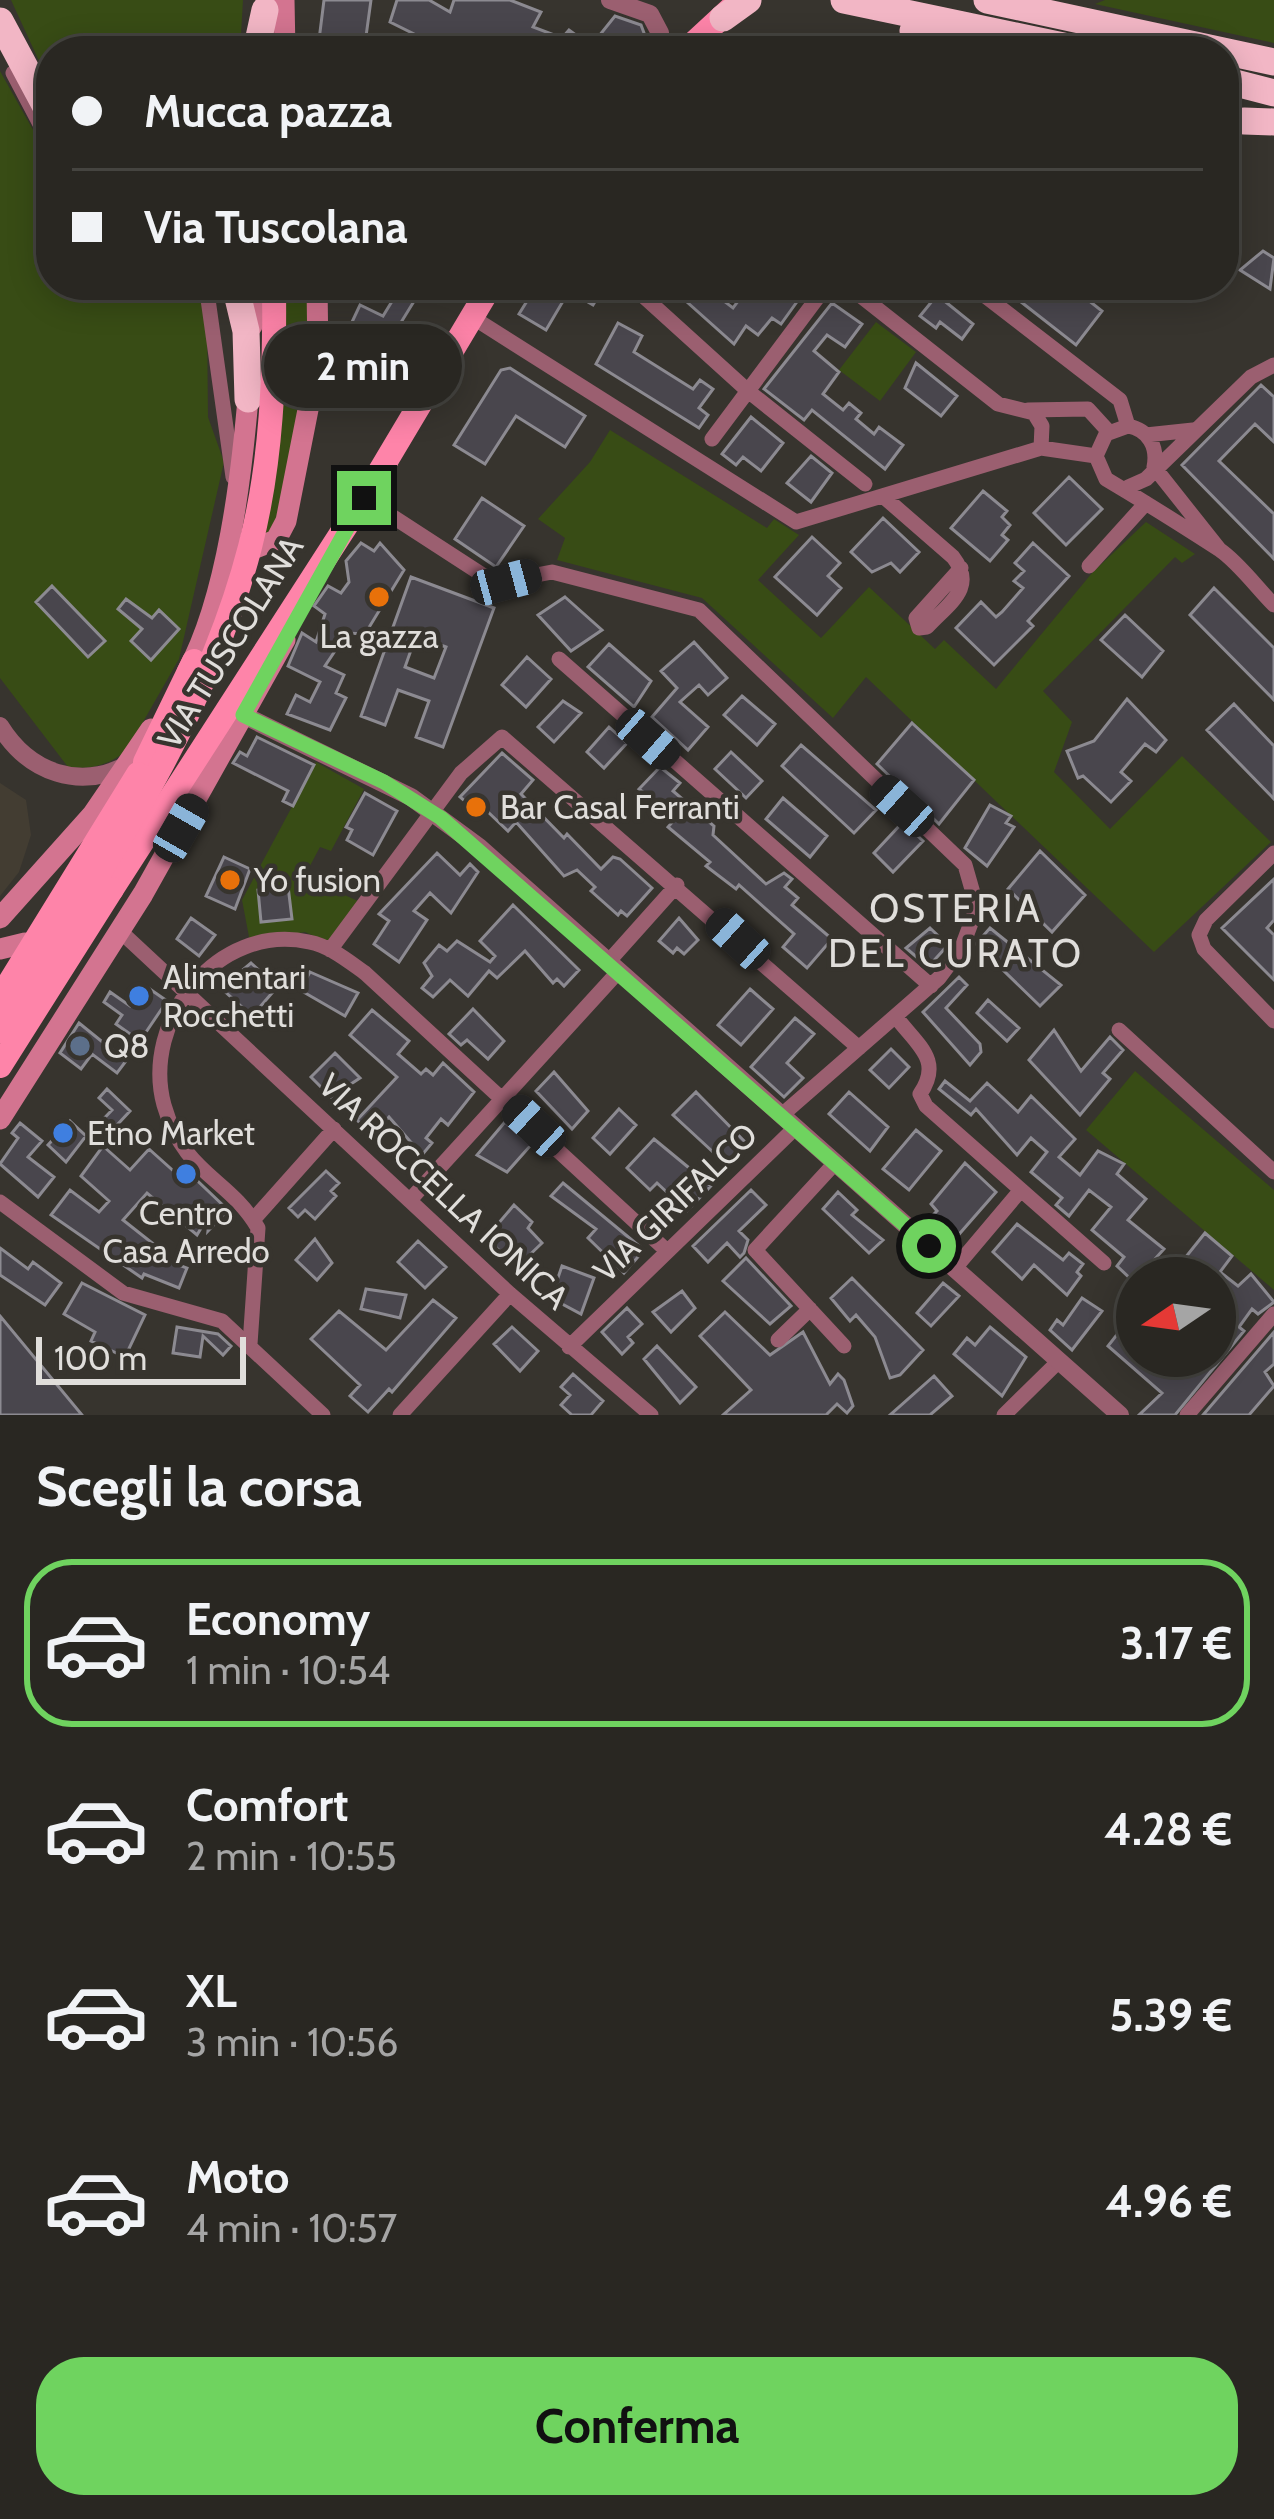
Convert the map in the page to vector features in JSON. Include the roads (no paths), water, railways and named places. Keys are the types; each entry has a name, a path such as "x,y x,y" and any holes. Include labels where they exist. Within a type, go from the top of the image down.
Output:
{"highway":[{"path":"6,0 36,60"},
{"path":"824,0 935,36"},
{"path":"844,0 1016,36"},
{"path":"987,0 1154,36"},
{"path":"265,36 271,3"},
{"path":"0,21 36,88"},
{"path":"1239,54 1274,62"},
{"path":"1239,84 1274,93"},
{"path":"1239,120 1274,125"},
{"path":"239,300 246,331 248,399"}],"main road":[{"path":"271,3 281,36"},
{"path":"702,36 737,6"},
{"name":"VIA TUSCOLANA","path":"194,661 234,496 248,399 252,300"},
{"name":"VIA TUSCOLANA","path":"0,1031 157,774 221,640 260,495 276,300"},
{"name":"VIA TUSCOLANA","path":"221,560 268,544 283,529 318,359 317,300"},
{"path":"364,498 482,300"},
{"name":"VIA TUSCOLANA","path":"0,1119 72,991 120,931 364,498"},
{"name":"VIA TUSCOLANA","path":"0,1066 364,498"},
{"path":"0,998 194,661"},
{"name":"VIA TUSCOLANA","path":"0,918 137,763"},
{"path":"0,949 25,943"}],"street":[{"path":"610,0 650,14 661,36"},
{"path":"0,50 36,117"},
{"path":"208,300 234,496"},
{"path":"648,300 748,391 865,484"},
{"path":"712,439 816,300"},
{"path":"866,300 998,404 1028,410 1088,409 1109,432"},
{"path":"990,300 1120,400 1128,426"},
{"path":"472,316 789,519 802,522 1041,448 1097,463 1111,483 1128,487 1203,544 1219,549"},
{"path":"1128,487 1142,482 1251,377 1274,365"},
{"path":"1028,410 1042,426 1041,448"},
{"path":"1109,432 1128,426 1146,435 1155,450 1154,467 1219,549 1274,605"},
{"path":"1146,435 1196,429"},
{"path":"1097,463 1109,432"},
{"path":"884,497 961,568"},
{"name":"VIA GIRIFALCO","path":"364,498 491,582 552,572 678,602 715,622 970,872 977,911 962,947 931,986 859,1048 569,1347"},
{"path":"1088,566 1146,503"},
{"path":"559,659 931,986"},
{"path":"243,715 431,810 1120,1415"},
{"path":"0,726 23,755 57,773 92,778 137,763"},
{"path":"330,950 431,810 481,750 495,739 506,738 859,1048"},
{"path":"1274,854 1206,920 1199,935 1204,949 1274,1021"},
{"path":"410,1200 614,966 677,885"},
{"name":"VIA ROCCELLA IONICA","path":"120,931 569,1347"},
{"path":"250,1344 259,1236 254,1220 188,1159 165,1108 160,1044 185,994 223,959 257,944 298,940 330,950 387,991 666,1250"},
{"path":"896,1017 931,1064 922,1102 1104,1263"},
{"path":"1119,1030 1274,1172"},
{"path":"254,1220 334,1129"},
{"path":"836,1162 755,1250 844,1346"},
{"path":"955,1268 1020,1191"},
{"path":"0,1202 123,1293 212,1316 250,1344 323,1415"},
{"path":"400,1415 510,1294"},
{"path":"778,1340 810,1309"},
{"path":"1187,1415 1274,1314"},
{"path":"569,1347 652,1415"},
{"path":"1004,1415 1058,1360"}],"place":[{"name":"La gazza","path":"379,597"},
{"name":"Bar Casal Ferranti","path":"476,807"},
{"name":"Yo fusion","path":"230,880"},
{"name":"Alimentari Rocchetti","path":"139,996"},
{"name":"Q8","path":"80,1046"},
{"name":"Etno Market","path":"63,1133"},
{"name":"Centro Casa Arredo","path":"186,1174"}],"district":[{"name":"OSTERIA DEL CURATO","path":"956,930"}]}
